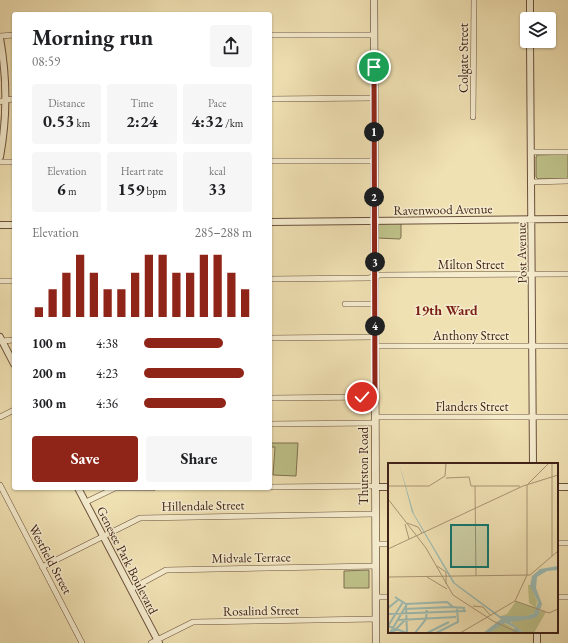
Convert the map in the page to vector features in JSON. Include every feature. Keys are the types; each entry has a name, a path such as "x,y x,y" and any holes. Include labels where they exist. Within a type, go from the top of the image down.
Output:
{"main road":[{"name":"Thurston Road","path":"374,0 376,643"}],"street":[{"name":"Colgate Street","path":"473,117 474,0"},
{"path":"530,0 530,12"},
{"path":"272,35 374,35"},
{"path":"0,158 3,134 0,40 12,37"},
{"name":"Post Avenue","path":"530,48 533,463"},
{"path":"272,99 374,98"},
{"path":"2,101 12,99"},
{"path":"531,152 568,152"},
{"path":"272,161 374,161"},
{"path":"0,162 12,162"},
{"path":"531,182 568,181"},
{"name":"Ravenwood Avenue","path":"272,222 568,219"},
{"path":"0,225 12,225"},
{"name":"Milton Street","path":"272,279 369,278 380,275 568,274"},
{"path":"0,282 12,281"},
{"path":"345,304 375,304"},
{"path":"272,338 375,337"},
{"path":"1,339 12,340"},
{"path":"1,339 12,360"},
{"name":"Anthony Street","path":"375,346 568,346"},
{"path":"272,398 375,397"},
{"path":"0,417 12,411"},
{"name":"Flanders Street","path":"272,424 375,420 568,417"},
{"name":"Westfield Street","path":"0,485 82,643"},
{"path":"272,486 388,487"},
{"name":"Genesee Park Boulevard","path":"79,490 158,641"},
{"path":"86,502 111,490"},
{"name":"Hillendale Street","path":"42,567 140,518 376,514"},
{"path":"558,543 568,544"},
{"path":"376,544 388,544"},
{"name":"Midvale Terrace","path":"131,589 166,570 376,566"},
{"path":"376,597 388,597"},
{"name":"Rosalind Street","path":"151,643 158,641 193,622 376,619"}],"green space":[{"path":"568,154 568,179 538,179 536,177 537,155"},
{"path":"401,223 400,239 377,238 379,224"},
{"path":"272,443 298,443 296,476 273,475 275,447 272,447"},
{"path":"369,570 369,588 344,588 344,571"}],"district":[{"name":"19th Ward","path":"446,310"}],"route":[{"path":"362,397 375,397 374,67"}]}
